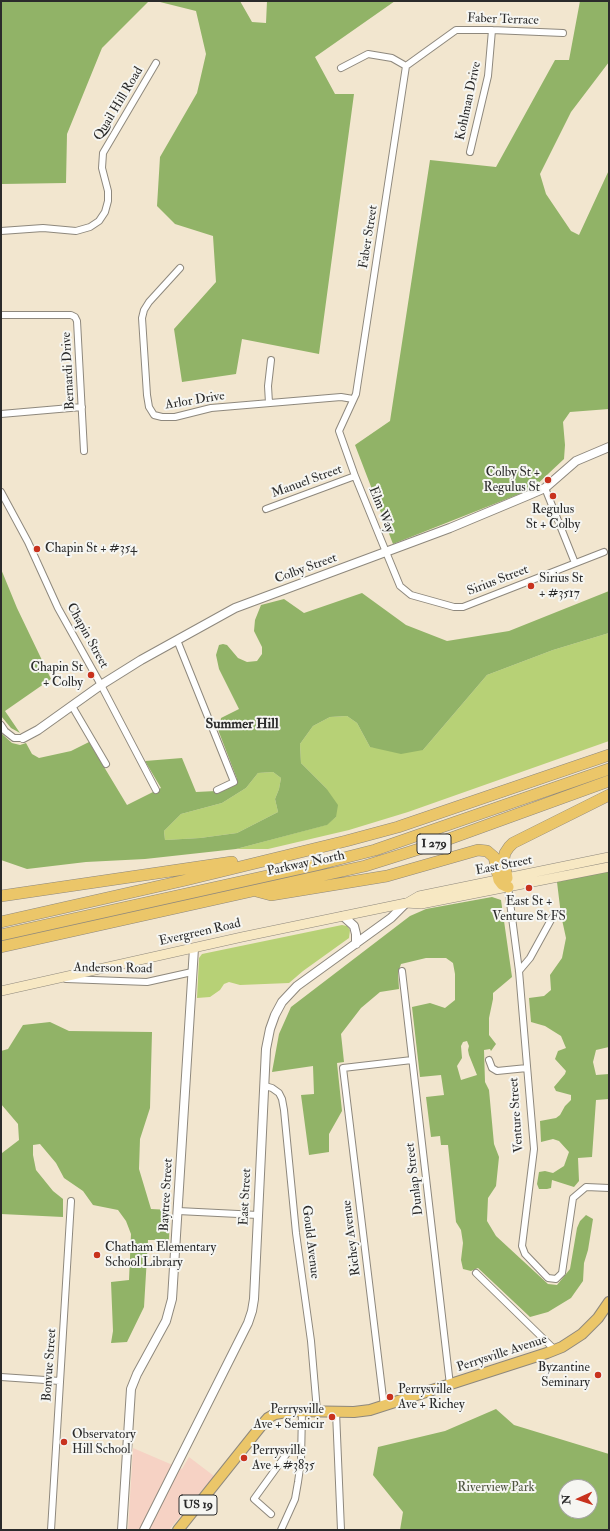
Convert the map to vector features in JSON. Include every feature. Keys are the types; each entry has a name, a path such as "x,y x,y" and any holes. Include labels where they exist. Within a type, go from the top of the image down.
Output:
{"highway":[{"name":"Parkway North","path":"1,922 178,882 398,827 609,755"},
{"path":"1,935 376,850 609,768"},
{"name":"Parkway North","path":"1,947 253,890 331,874 398,856 609,781"},
{"path":"505,882 505,853 513,843 609,795"},
{"path":"253,890 271,895 387,876 478,850 487,851 494,857 505,882"},
{"path":"1,896 290,854"}],"main road":[{"name":"East Street","path":"505,882 609,857"},
{"name":"East Street","path":"406,903 419,896 609,866"},
{"name":"Evergreen Road","path":"1,991 406,903"},
{"name":"Perrysville Avenue","path":"178,1530 268,1418 279,1413 302,1411 365,1411 450,1385 555,1350 569,1344 582,1334 598,1318 609,1302"}],"street":[{"name":"Faber Terrace","path":"406,66 456,30 563,33"},
{"name":"Kohlman Drive","path":"470,152 488,76 492,30"},
{"path":"341,68 368,54 392,58 406,66"},
{"name":"Quail Hill Road","path":"1,231 43,228 76,231 90,227 98,221 105,212 108,201 108,190 102,168 103,153 156,63"},
{"name":"Faber Street","path":"355,476 340,431 356,394 406,66"},
{"name":"Arlor Drive","path":"180,268 149,302 144,310 142,318 147,395 149,407 154,415 175,418 207,408 341,397 353,399"},
{"name":"Bernardi Drive","path":"1,315 71,315 75,317 77,321 84,451"},
{"path":"269,402 268,386 271,360"},
{"path":"1,414 82,407"},
{"name":"Colby Street","path":"23,738 38,730 102,685 141,660 235,608 450,528 529,496 545,488 576,461 609,447"},
{"name":"Manuel Street","path":"266,509 355,476"},
{"name":"Elm Way","path":"355,476 386,552"},
{"path":"545,488 575,563"},
{"name":"Chapin Street","path":"1,492 28,542 58,608 102,685 156,790"},
{"name":"Sirius Street","path":"386,552 400,586 411,595 454,607 463,607 604,552"},
{"path":"177,640 234,782 217,790"},
{"path":"72,706 106,764"},
{"path":"1,724 5,731 14,738 23,738"},
{"name":"Venture Street","path":"505,882 519,971 534,1149 522,1246 525,1254 548,1278 556,1279 562,1273 573,1198 586,1186 609,1188"},
{"name":"East Street","path":"144,1530 250,1317 254,1299 267,1043 275,1015 282,1002 297,986 391,918 406,903"},
{"path":"343,916 354,926 356,944"},
{"path":"519,971 530,958 552,918"},
{"name":"Baytree Street","path":"122,1530 130,1394 134,1378 166,1321 171,1305 194,948"},
{"name":"Dunlap Street","path":"402,971 450,1385"},
{"name":"Anderson Road","path":"57,979 147,982 192,972"},
{"name":"Richey Avenue","path":"384,1406 343,1068 412,1060"},
{"path":"489,1060 492,1068 497,1071 527,1068"},
{"name":"Gould Avenue","path":"265,1086 272,1088 279,1094 282,1099 284,1110 296,1233 311,1341 317,1411"},
{"name":"Bonvue Street","path":"51,1530 71,1201"},
{"path":"178,1211 258,1215"},
{"path":"476,1273 555,1350"},
{"path":"1,1377 60,1381"},
{"path":"281,1530 294,1499 300,1471 302,1411"},
{"path":"336,1412 341,1530"},
{"path":"271,1514 254,1499 288,1452 294,1448 301,1448"}],"shaded area":[{"path":"133,1448 182,1469 189,1457 214,1476 169,1530 128,1530"}],"green space":[{"path":"1,1 149,1 102,48 67,134 66,183 2,184 1,182"},
{"path":"156,1 240,1 252,22 266,23 267,1 395,1 315,57 335,94 354,94 319,354 242,339 236,374 182,382 174,329 216,282 213,236 175,224 157,206 160,157 197,93 206,54 196,11"},
{"path":"580,1 609,1 609,62 571,112 540,174 546,194 571,231 579,235 609,170 609,409 570,412 563,422 565,445 564,459 532,489 393,544 355,445 390,421 430,160 496,167 555,60 569,60"},
{"path":"1,569 17,608 51,679 5,711 20,733 11,728 1,716"},
{"path":"609,591 609,633 553,650 487,675 423,750 401,754 370,747 357,723 347,716 330,717 313,726 300,744 301,763 326,788 338,805 336,817 327,825 236,849 145,859 86,862 27,869 1,860 1,733 12,743 20,745 26,743 32,754 39,758 71,751 89,742 127,805 161,788 145,761 182,758 196,792 216,791 234,784 237,779 217,727 220,726 221,718 239,709 219,669 216,655 219,645 223,644 227,645 238,658 247,662 257,661 262,654 262,647 254,631 255,620 261,605 284,599 304,613 362,593 406,625 447,641 509,631","holes":["273,772 281,778 275,799 278,812 237,833 200,838 165,840 164,831 181,814 222,803 246,788 258,773"]},
{"path":"609,633 609,741 408,812 349,830 268,849 236,849 326,825 336,817 326,788 301,763 300,744 313,726 330,717 347,716 357,723 370,747 423,750 487,675 553,650"},
{"path":"273,772 281,778 275,799 278,812 237,833 200,838 165,840 164,831 181,814 222,803 246,788 258,773"},
{"path":"609,871 609,1047 596,1050 593,1062 596,1075 609,1074 609,1099 596,1100 592,1157 578,1158 579,1181 574,1187 552,1180 551,1188 539,1189 537,1184 539,1172 545,1171 553,1173 564,1166 569,1152 559,1141 553,1139 541,1142 540,1121 556,1118 560,1115 565,1106 571,1100 571,1095 556,1091 554,1087 566,1071 555,1059 558,1051 566,1048 561,1036 545,1026 531,1022 529,998 544,996 551,990 550,975 562,958 566,938 561,915 557,882"},
{"path":"492,897 501,900 512,977 493,993 489,1018 489,1035 496,1044 491,1051 490,1049 484,1050 485,1082 489,1090 494,1144 499,1157 496,1186 488,1198 487,1221 496,1236 548,1284 557,1285 570,1269 577,1228 580,1221 586,1215 593,1219 588,1250 584,1263 583,1281 571,1298 548,1312 530,1317 478,1268 471,1271 463,1269 461,1260 463,1243 461,1230 456,1222 448,1145 441,1145 440,1136 431,1137 426,1097 444,1095 441,1075 420,1077 412,1007 430,1003 445,1008 455,1000 455,974 453,963 446,958 426,958 401,964 398,973 399,989 380,992 361,1008 341,1034 344,1062 337,1063 342,1111 329,1134 329,1152 309,1155 301,1095 314,1094 313,1066 272,1072 279,1034 291,1007 410,916 426,909","holes":["467,1041 469,1046 469,1055 477,1075 461,1080 457,1066 462,1058 461,1046 463,1042"]},
{"path":"342,925 347,926 350,930 349,938 289,983 240,985 229,982 224,984 220,990 210,997 197,998 199,958 202,954"},
{"path":"50,1022 69,1031 152,1032 150,1108 140,1139 139,1169 151,1209 170,1210 169,1240 148,1240 144,1307 127,1342 111,1343 113,1331 111,1282 129,1280 131,1234 126,1221 118,1210 93,1205 83,1191 64,1178 56,1163 40,1144 33,1145 36,1170 53,1191 63,1199 63,1217 1,1214 2,1153 19,1140 18,1124 1,1104 1,1051 8,1049 23,1025"},
{"name":"Riverview Park","path":"496,1409 514,1425 609,1454 609,1530 400,1530 403,1512 373,1475 378,1447 445,1431"}],"place":[{"name":"Colby St + Regulus St","path":"548,480"},
{"name":"Regulus St + Colby","path":"553,496"},
{"name":"Chapin St + #354","path":"37,549"},
{"name":"Sirius St + #3517","path":"531,586"},
{"name":"Chapin St + Colby","path":"91,675"},
{"name":"East St + Venture St FS","path":"529,888"},
{"name":"Chatham Elementary School Library","path":"97,1255"},
{"name":"Byzantine Seminary","path":"598,1375"},
{"name":"Perrysville Ave + Richey","path":"390,1397"},
{"name":"Perrysville Ave + Semicir","path":"332,1417"},
{"name":"Observatory Hill School","path":"64,1442"},
{"name":"Perrysville Ave + #3835","path":"244,1458"}],"district":[{"name":"Summer Hill","path":"242,725"}]}
